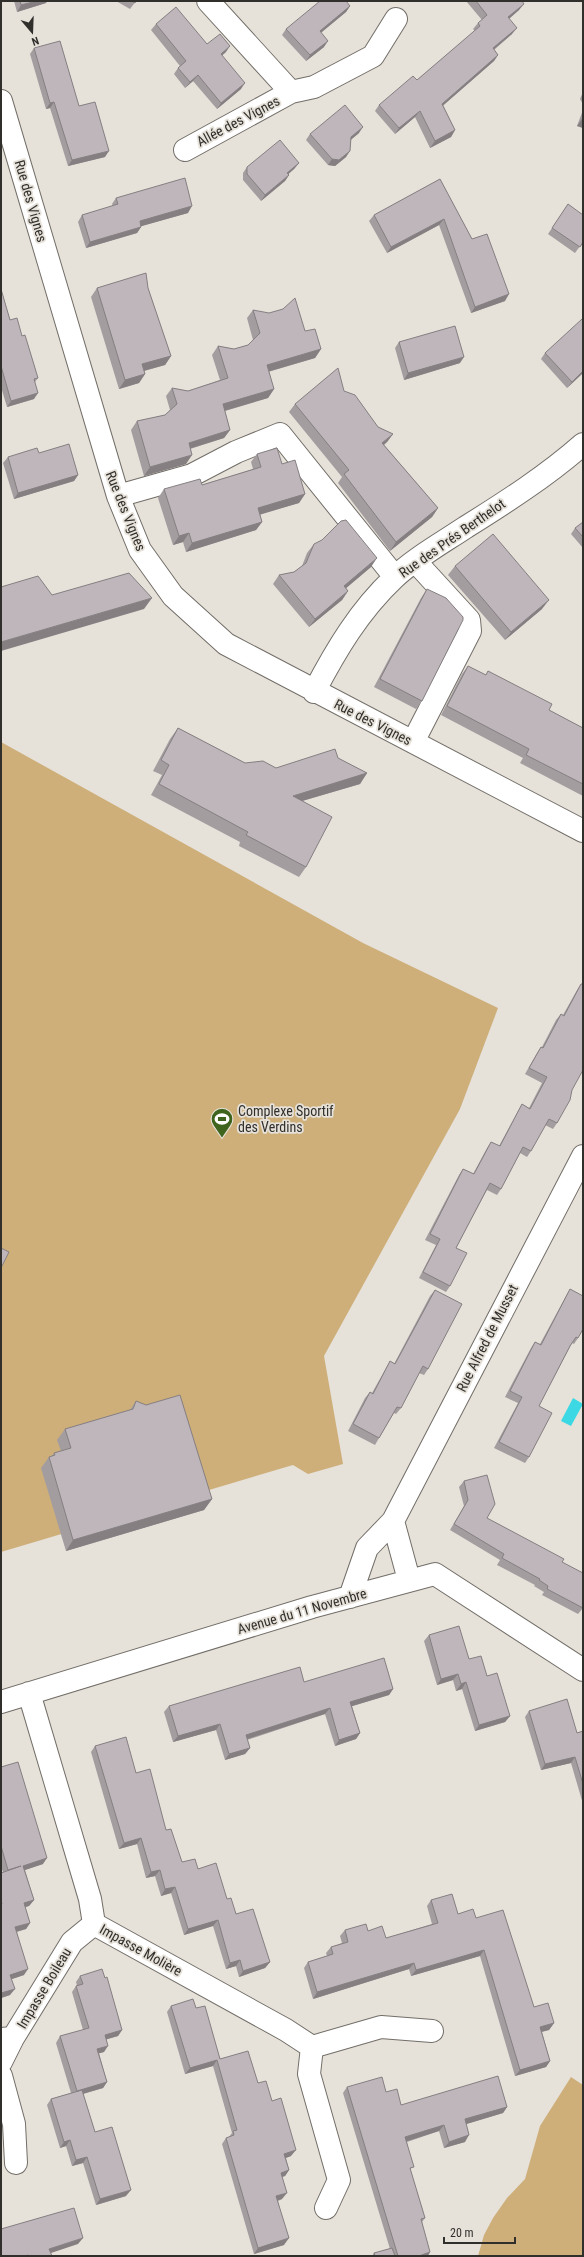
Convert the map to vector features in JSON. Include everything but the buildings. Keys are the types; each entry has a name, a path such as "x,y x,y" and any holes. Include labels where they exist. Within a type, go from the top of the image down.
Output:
{"street":[{"name":"Allée des Vignes","path":"208,1 291,92"},
{"name":"Allée des Vignes","path":"185,150 291,92 314,87 373,56 396,19"},
{"name":"Rue des Vignes","path":"1,101 118,496 140,550 173,596 226,644 314,692 583,832"},
{"path":"118,496 192,475 236,452 280,434 395,577"},
{"name":"Rue des Prés Berthelot","path":"314,692 341,641 362,612 395,577 415,561 500,506 583,444"},
{"path":"412,742 470,631 471,626 469,620 415,561"},
{"name":"Rue Alfred de Musset","path":"350,1597 368,1548 393,1521 583,1156"},
{"path":"393,1521 409,1580"},
{"name":"Avenue du 11 Novembre","path":"1,1702 350,1597 435,1574 583,1670"},
{"name":"Impasse Molière","path":"29,1693 90,1899 94,1924 286,2030 312,2047"},
{"name":"Impasse Boileau","path":"1,2062 7,2038 72,1942 94,1924"},
{"path":"326,2208 339,2180 309,2074 312,2047 381,2027 432,2031"},
{"path":"1,2076 14,2124 16,2163"}],"shaded area":[{"name":"Complexe Sportif des Verdins","path":"1,742 363,943 498,1008 460,1109 324,1356 343,1464 308,1474 293,1465 1,1552"},
{"path":"571,2077 583,2085 583,2256 478,2256 484,2235 493,2218 507,2198 525,2179 540,2126"}],"water":[{"path":"573,1398 583,1404 571,1426 561,1421"}],"place":[{"name":"Complexe Sportif des Verdins","path":"222,1138"}]}
